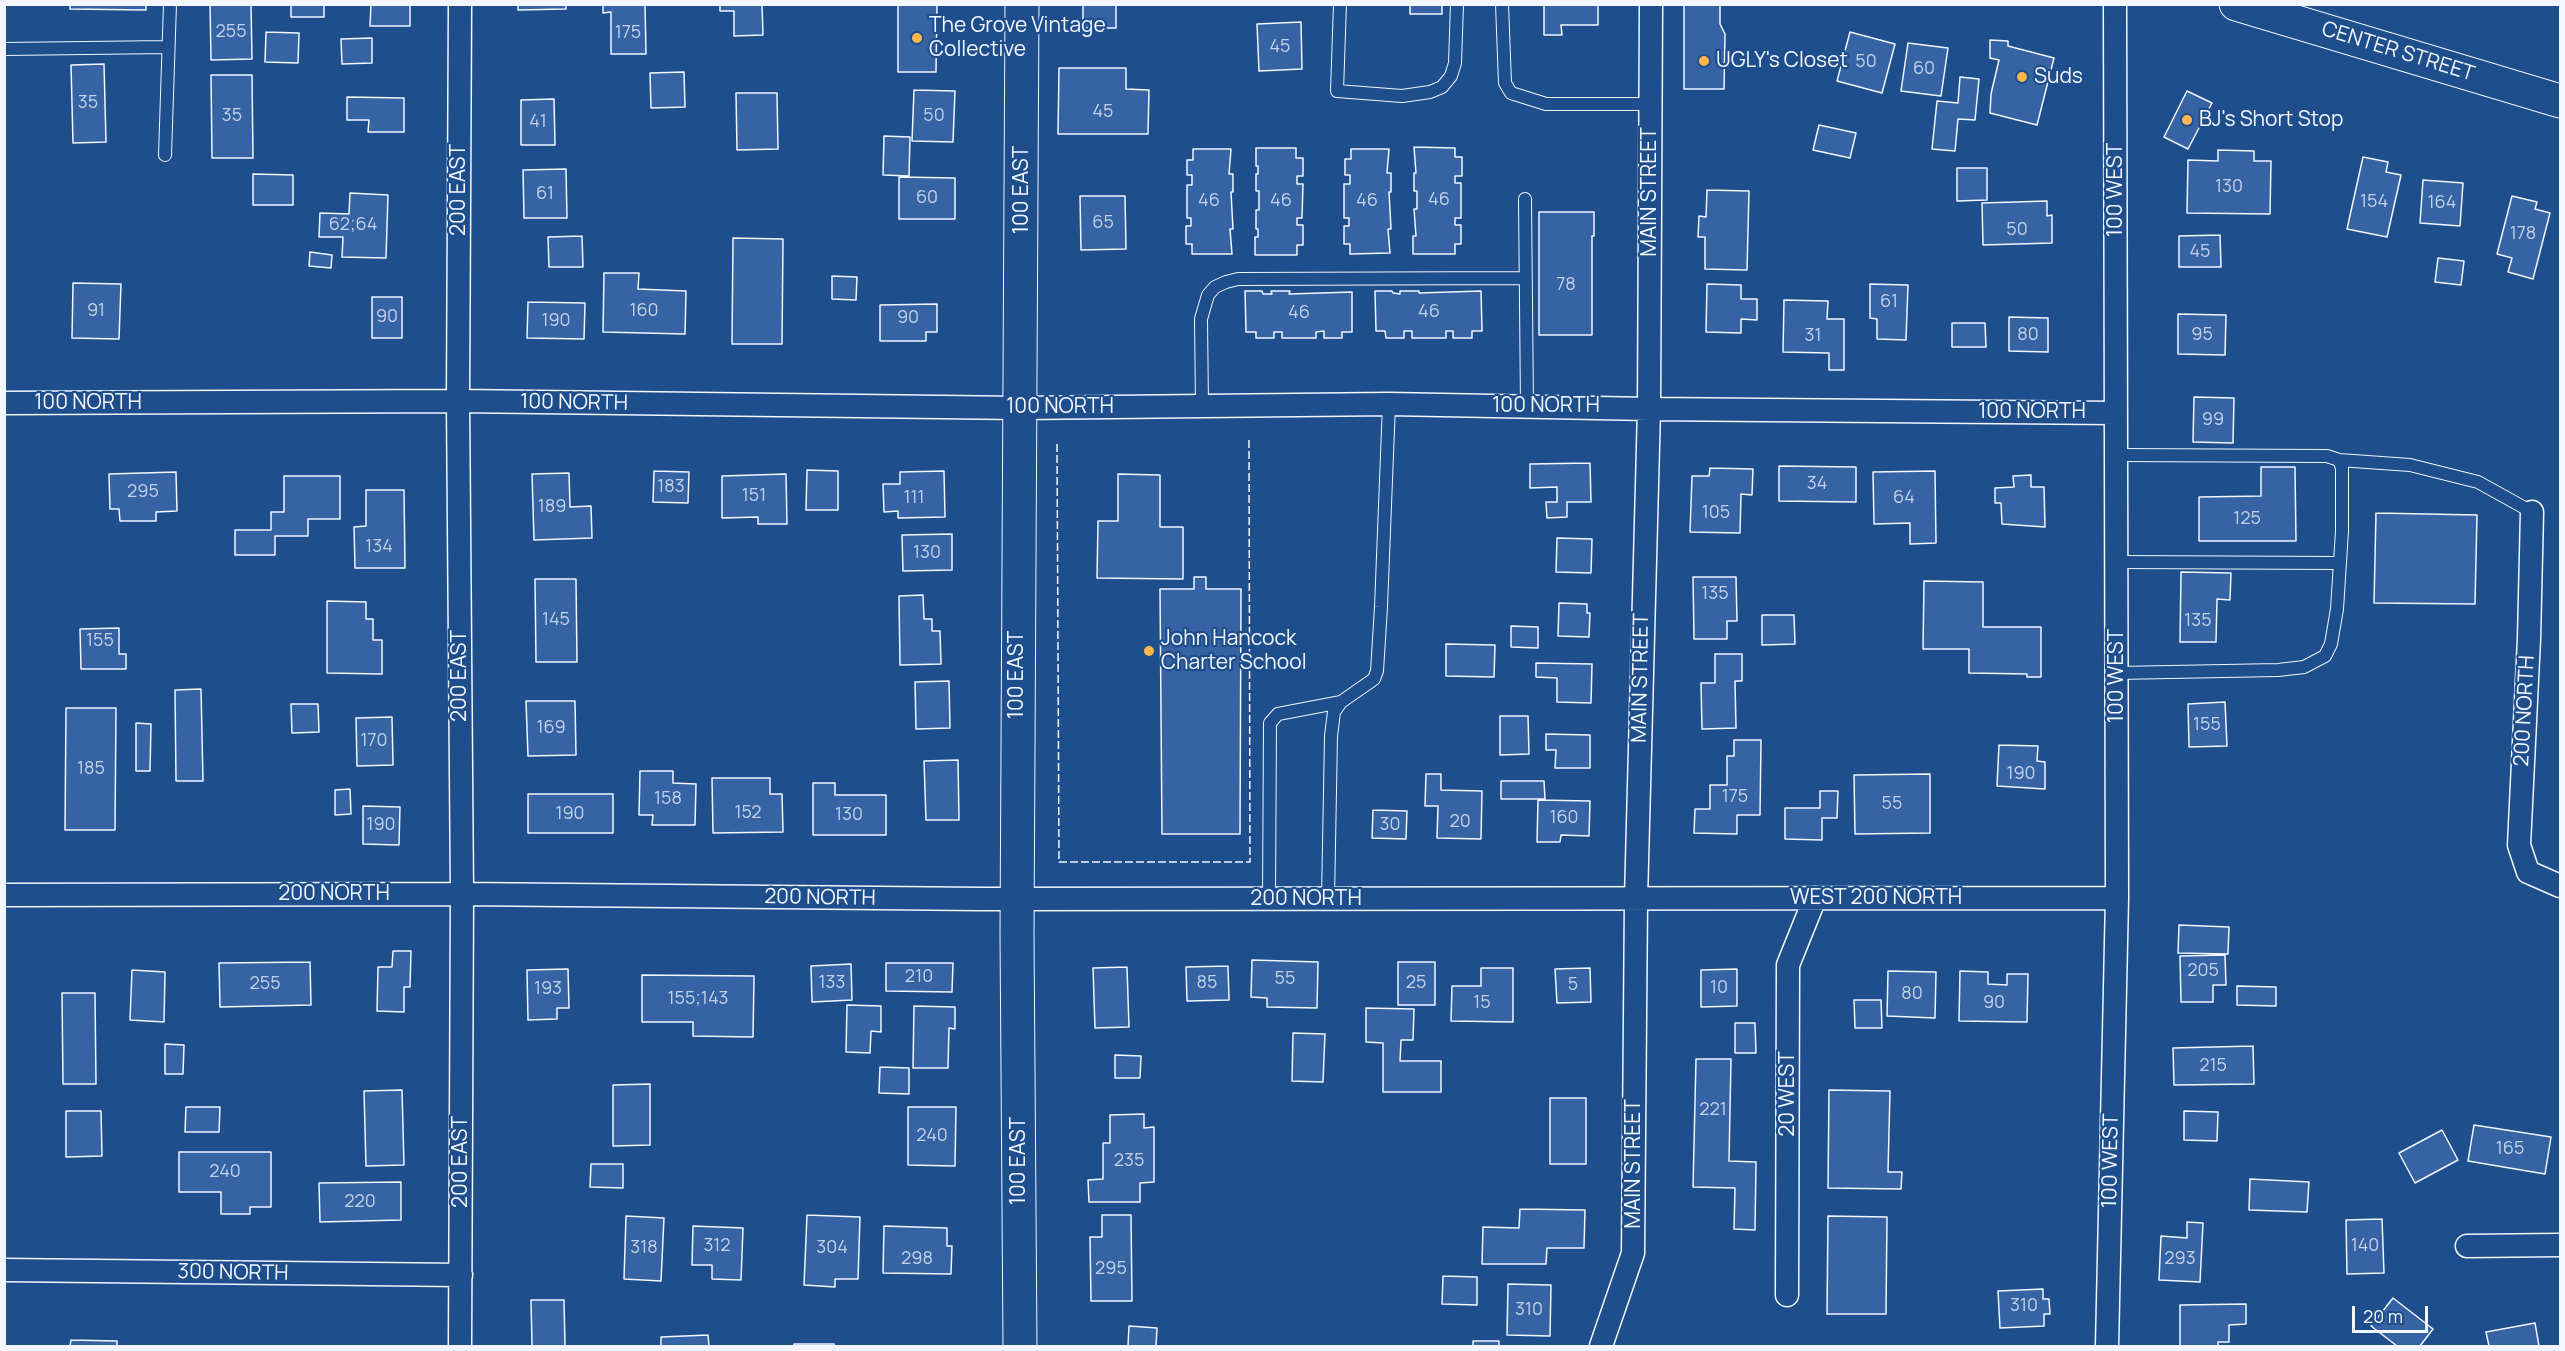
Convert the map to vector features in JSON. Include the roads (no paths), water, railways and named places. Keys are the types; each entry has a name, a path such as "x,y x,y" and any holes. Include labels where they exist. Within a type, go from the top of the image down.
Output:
{"main road":[{"name":"100 EAST","path":"1020,1347 1017,899 1022,4"},
{"name":"CENTER STREET","path":"2236,4 2278,10 2560,101"}],"street":[{"name":"200 EAST","path":"460,4 458,401 462,894 460,1347"},
{"name":"MAIN STREET","path":"1601,1347 1633,1253 1636,899 1649,409 1651,4"},
{"name":"100 WEST","path":"2108,1347 2117,898 2115,4"},
{"name":"100 NORTH","path":"4,403 458,401 1020,408 1389,404 2116,413"},
{"name":"200 NORTH","path":"2532,512 2529,639 2518,845 2528,872 2560,886"},
{"name":"200 NORTH","path":"4,895 462,894 1017,899 1636,899"},
{"name":"20 WEST","path":"1787,1295 1788,965 1815,898"},
{"name":"WEST 200 NORTH","path":"1636,899 2117,898"},
{"path":"2467,1246 2560,1245"},
{"name":"300 NORTH","path":"4,1270 461,1275"}],"lane":[{"path":"165,155 170,4"},
{"path":"1340,4 1337,91 1402,96 1430,92 1442,87 1451,76 1455,63 1457,4"},
{"path":"1502,4 1505,83 1511,93 1546,104 1650,104"},
{"path":"4,48 168,47"},
{"path":"1525,199 1527,407"},
{"path":"1202,406 1202,313 1208,295 1215,287 1226,282 1250,279 1524,278"},
{"path":"1328,899 1331,736 1334,712 1341,702 1374,679 1377,671 1389,404"},
{"path":"2116,455 2327,456 2339,460 2410,465 2478,482 2532,512"},
{"path":"2117,673 2278,670 2315,663 2325,657 2331,644 2337,609 2342,468 2339,460"},
{"path":"2116,562 2340,563"},
{"path":"1269,899 1270,723 1278,714 1341,702"}],"place":[{"name":"The Grove Vintage Collective","path":"917,38"},
{"name":"UGLY's Closet","path":"1704,61"},
{"name":"Suds","path":"2022,77"},
{"name":"BJ's Short Stop","path":"2187,120"},
{"name":"John Hancock Charter School","path":"1149,651"}]}
